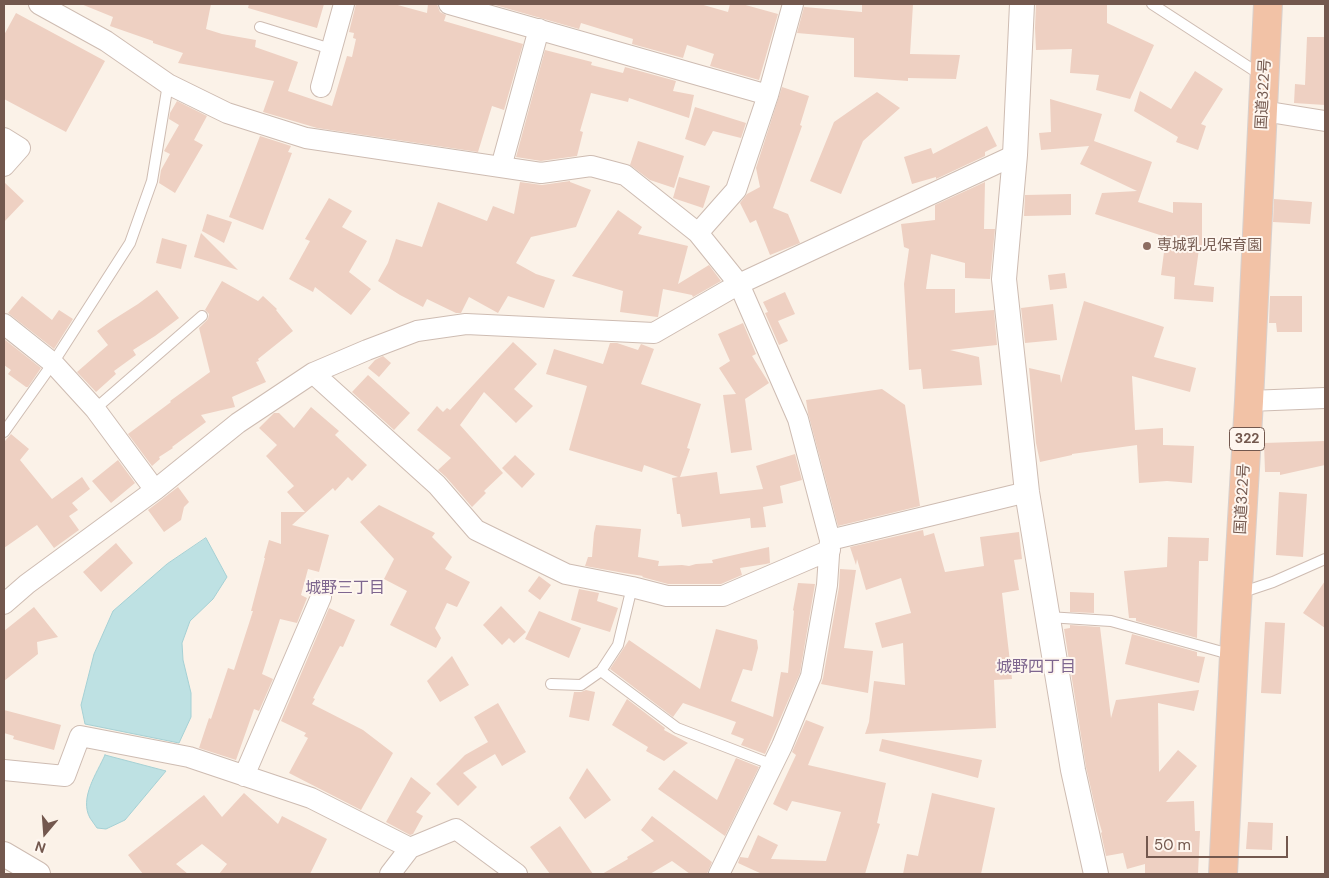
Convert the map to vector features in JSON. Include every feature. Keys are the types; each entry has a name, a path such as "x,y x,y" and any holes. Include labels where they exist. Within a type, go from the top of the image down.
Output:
{"highway":[{"name":"国道322号","path":"1223,874 1249,401 1268,4"}],"street":[{"path":"39,4 106,41 168,84 227,113 306,138 540,173 591,166 625,175 698,233 740,284 798,420 830,545 827,585 811,676 782,746 719,874"},
{"path":"321,87 344,4"},
{"path":"449,4 768,95"},
{"path":"698,233 736,190 768,95 793,4"},
{"path":"1022,4 1015,155 1004,279 1027,492 1073,770 1096,874"},
{"path":"501,167 539,29"},
{"path":"1263,111 1325,121"},
{"path":"4,138 20,148 4,166"},
{"path":"4,604 27,584 155,490 238,423 313,373 417,331 466,324 654,333 740,284 1015,155"},
{"path":"4,324 53,363 95,409 155,490"},
{"path":"313,373 437,485 476,530 566,574 667,596 723,596 830,545 1027,492"},
{"path":"1249,401 1325,398"},
{"path":"244,776 322,597"},
{"path":"4,770 65,776 80,736 189,757 311,798 410,848"},
{"path":"390,874 410,848 456,829 517,874"},
{"path":"4,854 38,874"}],"lane":[{"path":"1152,4 1264,77"},
{"path":"260,27 331,49"},
{"path":"4,432 53,363 130,243 152,181 168,84"},
{"path":"95,409 202,316"},
{"path":"1238,594 1272,582 1325,559"},
{"path":"551,684 581,685 601,671 618,645 632,587"},
{"path":"1048,617 1111,620 1234,655"},
{"path":"601,671 677,728 773,765"}],"water":[{"path":"206,538 227,577 213,599 190,621 182,643 183,660 191,693 191,717 179,743 85,724 81,705 94,654 113,611 167,564"},
{"path":"105,755 166,771 125,820 106,829 97,828 87,810 90,786"}],"building":[{"path":"81,4 211,4 206,29 256,40 255,47 298,62 288,91 332,106 347,56 352,57 356,39 353,38 354,33 349,32 356,4 394,4 427,13 428,4 437,4 440,12 446,15 444,21 523,44 504,110 492,106 478,152 317,128 263,112 274,81 178,63 183,53 110,26 113,17"},
{"path":"249,4 324,4 317,28 248,8"},
{"path":"495,4 700,4 728,12 730,4 742,4 778,14 759,80 710,66 714,54 687,45 683,58 632,44 633,39 581,23 579,29"},
{"path":"862,4 913,4 910,54 960,55 956,79 908,78 908,81 854,77 854,38 797,33 804,7 862,12"},
{"path":"1036,4 1107,4 1107,23 1154,45 1130,99 1096,90 1099,75 1070,73 1072,49 1036,50"},
{"path":"16,13 105,61 66,132 4,99 4,35"},
{"path":"1307,37 1325,37 1325,105 1294,103 1295,84 1305,85"},
{"path":"545,50 592,62 591,65 623,73 625,67 676,81 673,91 694,95 689,118 629,98 628,102 591,93 580,131 583,132 577,156 541,161 516,157"},
{"path":"1195,71 1223,89 1201,124 1206,126 1198,150 1176,142 1178,137 1134,111 1140,91 1171,109"},
{"path":"782,87 809,96 800,125 802,126 773,208 788,214 800,243 770,255 756,220 750,223 740,203 747,194 760,187 756,168"},
{"path":"877,92 900,108 863,141 841,194 810,181 834,122"},
{"path":"1050,99 1102,114 1094,141 1152,162 1138,202 1173,213 1173,202 1202,203 1202,250 1199,249 1194,285 1214,287 1213,302 1174,299 1175,277 1161,275 1166,237 1095,214 1102,193 1137,191 1080,164 1089,146 1041,150 1039,133 1051,132"},
{"path":"177,101 207,116 194,140 203,145 175,193 159,183 161,170 170,154 164,151 179,125 169,119 170,113"},
{"path":"695,107 746,123 741,138 713,131 705,146 685,139"},
{"path":"987,126 997,146 985,152 985,156 936,179 936,177 912,184 904,157 931,148 933,154"},
{"path":"260,136 291,146 288,152 292,153 263,230 229,217"},
{"path":"638,141 684,156 674,188 650,180 630,165"},
{"path":"679,177 710,186 703,208 673,198"},
{"path":"570,181 591,190 576,227 531,237 516,263 536,274 555,280 544,308 508,296 498,313 469,297 461,313 456,313 427,299 423,307 378,281 388,263 396,239 422,247 438,202 487,221 493,206 514,214 520,182 542,185"},
{"path":"4,182 24,201 4,222"},
{"path":"985,182 984,229 995,229 990,279 965,278 965,263 931,254 926,289 955,289 955,313 994,310 997,345 950,350 979,357 982,385 923,389 921,369 909,370 904,284 909,249 904,247 901,224 935,220 935,205"},
{"path":"1071,194 1071,215 1024,216 1025,195"},
{"path":"329,198 352,211 342,227 367,241 349,272 371,289 351,315 315,287 313,292 289,279 310,241 305,239"},
{"path":"1274,199 1312,202 1310,224 1273,222"},
{"path":"618,210 642,227 638,234 688,246 678,284 709,265 721,281 693,297 692,295 663,289 658,317 620,312 623,291 572,276"},
{"path":"207,214 232,222 224,243 202,231"},
{"path":"201,233 238,270 194,257"},
{"path":"162,238 187,245 181,269 156,263"},
{"path":"1065,273 1067,288 1050,290 1048,275"},
{"path":"222,281 258,301 263,296 277,309 293,331 256,362 266,382 232,397 235,407 201,415 206,422 159,457 160,459 152,466 128,434 210,372 199,328 208,319 209,314 205,310"},
{"path":"157,290 179,318 133,350 136,355 114,371 116,374 96,392 77,372 108,345 97,331"},
{"path":"785,292 795,314 778,321 788,341 779,345 765,313 768,312 763,302"},
{"path":"22,296 52,320 59,310 73,319 54,349 8,313"},
{"path":"1270,296 1302,296 1302,332 1277,332 1276,323 1269,323"},
{"path":"1084,301 1164,327 1154,357 1196,368 1190,392 1132,376 1135,430 1163,428 1163,445 1194,446 1192,483 1167,481 1139,483 1137,445 1072,454 1040,462 1036,443 1029,368 1060,375 1061,383"},
{"path":"1053,304 1057,340 1025,343 1021,308"},
{"path":"743,323 756,354 752,356 769,383 745,399 752,450 731,453 723,395 736,394 719,368 730,361 718,334"},
{"path":"4,339 41,368 28,387 8,374 11,370 4,365"},
{"path":"513,342 537,364 514,389 533,406 516,423 484,392 460,425 503,473 484,491 486,493 472,507 438,470 451,458 417,430 437,406 443,412 447,408 450,410"},
{"path":"610,343 617,343 638,350 641,344 654,349 641,384 701,404 687,448 690,449 680,477 717,472 720,494 763,489 756,466 795,454 802,480 780,486 783,503 763,507 766,527 751,528 750,518 682,527 680,514 677,514 672,478 678,477 644,465 642,472 569,450 587,386 546,374 554,349 603,364"},
{"path":"383,356 391,363 379,377 368,368 375,360"},
{"path":"368,375 410,413 394,430 352,392"},
{"path":"882,389 905,405 920,506 838,526 806,400"},
{"path":"311,407 339,431 335,435 367,465 352,481 348,477 335,491 333,488 292,525 329,535 319,572 308,569 301,595 307,598 297,623 280,619 262,674 273,679 259,711 254,709 236,760 199,748 228,668 234,670 253,611 251,611 269,540 281,544 281,512 305,512 287,492 294,486 266,456 277,445 259,428 274,413 279,413 294,428"},
{"path":"11,434 29,449 20,460 52,499 82,477 90,489 72,503 78,510 69,516 79,530 54,548 37,525 4,548 4,439 5,441"},
{"path":"1325,441 1325,465 1280,475 1280,472 1265,472 1264,443"},
{"path":"515,455 535,474 522,488 502,468"},
{"path":"118,460 135,483 111,503 92,481"},
{"path":"178,487 189,502 184,507 181,520 164,532 148,510"},
{"path":"1279,492 1307,494 1303,557 1276,555"},
{"path":"379,505 435,533 432,537 452,557 445,569 470,582 457,607 447,603 435,628 441,638 436,648 390,625 407,591 384,579 394,559 360,522"},
{"path":"596,525 641,529 638,557 659,561 658,566 689,566 713,563 712,560 769,547 770,563 740,568 742,575 721,584 668,584 643,576 585,566 588,557 592,557"},
{"path":"923,530 924,536 934,533 945,572 984,566 980,537 1019,532 1022,559 1014,560 1019,590 1002,593 1012,679 994,680 996,728 865,734 869,722 874,681 905,685 903,643 882,648 875,623 911,613 901,578 866,590 857,559 856,565 850,547"},
{"path":"1168,537 1209,538 1208,561 1199,561 1197,638 1136,621 1136,618 1129,618 1124,571 1167,567"},
{"path":"116,543 133,563 101,592 83,572"},
{"path":"840,569 856,570 844,648 873,651 868,693 821,684 839,587"},
{"path":"539,576 551,585 540,600 528,591"},
{"path":"1325,581 1325,628 1303,613"},
{"path":"798,583 815,584 800,673 765,754 741,745 744,739 731,734 736,722 683,703 673,717 610,669 629,640 700,689 716,629 757,640 758,648 752,671 743,669 731,701 773,717 781,672 788,673 793,610"},
{"path":"579,589 599,593 597,601 618,608 610,632 571,620"},
{"path":"1070,592 1094,593 1094,613 1070,612"},
{"path":"501,606 526,632 514,643 509,638 502,645 483,625"},
{"path":"34,607 58,637 37,642 38,654 4,681 4,631"},
{"path":"329,608 355,620 343,647 340,646 313,698 315,699 312,704 363,730 393,753 361,810 289,773 308,738 304,736 306,733 281,721"},
{"path":"539,611 581,628 569,658 525,639"},
{"path":"1265,622 1285,623 1281,694 1261,693"},
{"path":"1070,625 1100,627 1111,718 1116,700 1199,690 1194,711 1158,703 1159,772 1178,750 1197,766 1166,802 1194,801 1195,831 1200,831 1198,874 1145,873 1145,864 1127,869 1123,853 1106,856 1086,767 1064,629 1070,628"},
{"path":"1132,634 1197,652 1197,656 1205,657 1199,683 1125,664"},
{"path":"452,656 469,685 440,702 427,681"},
{"path":"586,690 595,692 589,721 569,717 574,692"},
{"path":"627,699 665,728 664,730 688,743 664,761 646,751 648,747 612,725"},
{"path":"498,703 526,752 502,766 495,754 463,773 477,787 458,806 436,784 465,755 488,742 474,717"},
{"path":"4,710 61,725 54,750 13,739 14,736 4,733"},
{"path":"806,720 824,727 808,765 886,783 877,823 880,824 865,874 762,874 738,863 740,857 748,858 758,835 778,845 771,859 826,861 841,812 792,801 787,811 773,804 796,755 792,752"},
{"path":"882,739 982,760 978,778 879,751"},
{"path":"736,758 759,767 725,836 658,789 674,770 717,800"},
{"path":"587,768 611,800 585,819 569,798"},
{"path":"411,777 431,793 416,812 423,816 413,834 410,835 386,822"},
{"path":"244,793 278,824 282,816 327,839 310,874 219,874 227,864 202,844 176,864 188,874 143,874 128,855 204,795 222,817"},
{"path":"932,793 995,808 981,874 903,874 907,854 918,856"},
{"path":"652,816 712,862 707,874 690,874 672,861 650,874 602,874 654,841 641,830"},
{"path":"1248,822 1273,823 1272,850 1246,849"},
{"path":"560,826 593,874 550,874 530,847"}],"place":[{"name":"専城乳児保育園","path":"1147,246"}],"district":[{"name":"城野三丁目","path":"345,589"},
{"name":"城野四丁目","path":"1036,668"}]}
